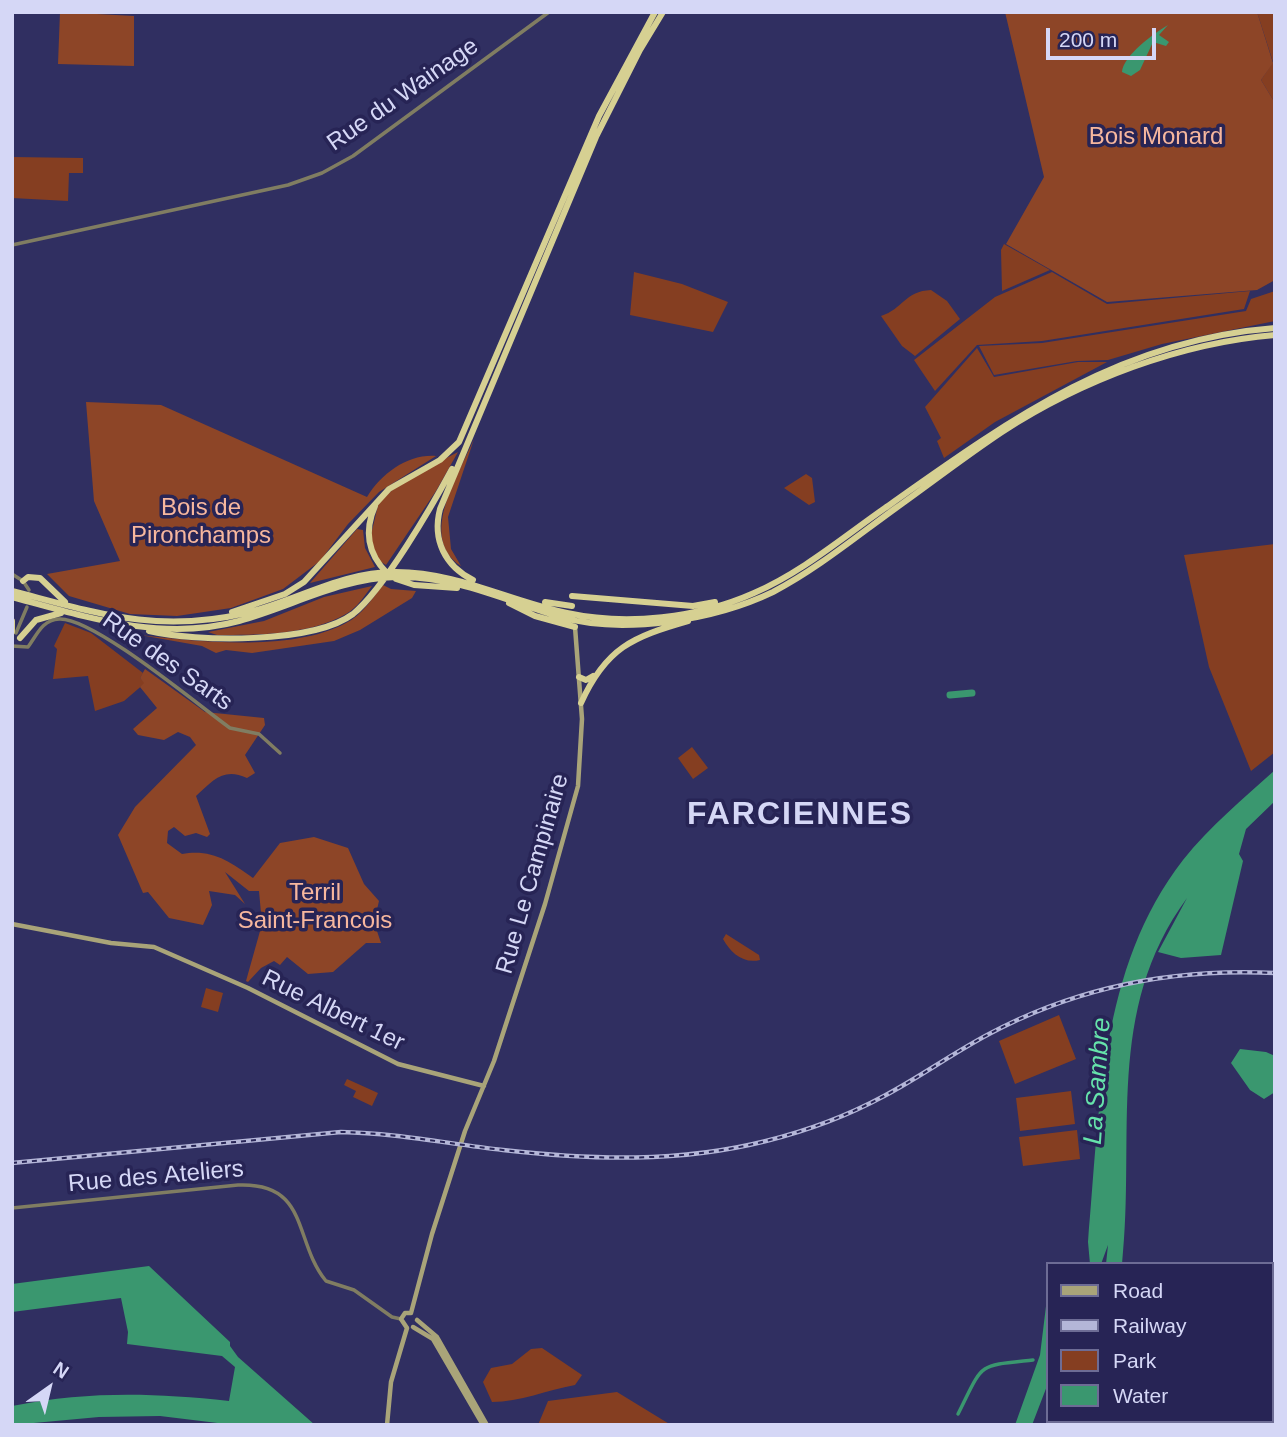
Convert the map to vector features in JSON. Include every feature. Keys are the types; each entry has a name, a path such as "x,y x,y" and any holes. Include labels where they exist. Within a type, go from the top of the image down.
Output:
{"highway":[{"path":"211,620 285,594 304,582 323,565 381,496 399,482 446,455 458,442 472,418 599,116 655,12"},
{"path":"483,587 452,566 440,548 437,535 440,509 596,137 639,50 663,12"},
{"path":"581,703 594,675 609,656 629,640 774,591 1000,426 1052,396 1133,360 1216,336 1275,327"},
{"path":"881,515 1003,431 1054,403 1133,366 1215,344 1275,335"},
{"path":"393,572 468,439"},
{"path":"381,496 371,516 368,533 371,551 381,567 397,579 414,585 471,588"},
{"path":"12,591 103,615 173,624 248,612 346,579 380,578 393,572 433,579 568,613 625,619 681,614 738,599 819,557 870,523"},
{"path":"16,639 36,620 53,613 133,627 174,629 237,622 348,584 380,578 393,572 448,576 566,618 626,624 703,617"},
{"path":"23,581 27,577 40,578 64,602 103,615"},
{"path":"133,627 164,634 218,639 288,634 347,617 380,578"},
{"path":"572,596 694,606 738,599"},
{"path":"12,597 115,625"},
{"path":"509,598 572,607"},
{"path":"509,598 535,616 574,625"},
{"path":"12,621 16,639"},
{"path":"579,677 586,680 594,675"}],"main road":[{"path":"572,596 572,607"},
{"name":"Rue Le Campinaire","path":"411,1313 453,1168 514,1001 566,836 582,760 581,703 572,607"},
{"name":"Rue Albert 1er","path":"12,924 111,943 154,947 398,1064 484,1086"},
{"path":"405,1313 411,1313 437,1337 485,1425 433,1339 401,1319 405,1313"},
{"path":"387,1425 391,1382 410,1327 416,1320"},
{"path":"1273,1399 1275,1394"}],"street":[{"name":"Rue du Wainage","path":"12,245 288,185 322,173 353,156 549,12"},
{"path":"12,574 23,581 29,590"},
{"path":"16,639 27,607"},
{"name":"Rue des Sarts","path":"16,639 34,638 43,625 57,619 92,629 230,728 259,734 279,753"},
{"name":"Rue des Ateliers","path":"12,1208 238,1185 263,1186 280,1193 293,1208 321,1276 331,1285 354,1290 392,1317 401,1319"}],"green space":[{"path":"60,12 134,16 134,66 58,64"},
{"name":"Bois Monard","path":"1005,12 1257,12 1273,63 1261,80 1275,103 1275,280 1257,290 1107,302 1006,244 1044,177"},
{"path":"1257,12 1275,12 1275,103 1261,80 1273,62"},
{"path":"12,157 83,158 83,173 69,173 68,201 12,198"},
{"path":"1004,244 1050,270 1002,291 1001,250"},
{"path":"634,272 682,284 728,302 713,332 630,315"},
{"path":"1052,272 1107,304 1250,291 1244,309 1042,341 977,345 935,391 914,360 995,297"},
{"path":"931,290 947,301 960,319 915,356 902,346 881,316 915,294"},
{"path":"1275,291 1275,321 1162,344 1108,360 1077,361 994,375 979,346 1042,343 1246,311 1251,299"},
{"path":"977,348 994,377 1078,362 1107,362 995,422 944,458 937,441 941,438 925,407"},
{"name":"Bois de Pironchamps","path":"86,402 161,405 367,497 380,480 397,467 416,458 436,456 379,492 348,524 320,561 283,589 231,608 177,616 130,614 69,596 47,574 120,561 94,501"},
{"path":"474,439 448,517 451,549 461,566 448,554 442,539 442,523 445,505"},
{"path":"458,452 436,491 386,565 378,560 370,539 379,501 406,479"},
{"path":"806,474 812,478 815,502 809,505 784,488"},
{"path":"357,529 363,530 365,548 375,567 310,583"},
{"path":"1275,544 1275,752 1251,771 1209,667 1184,555"},
{"path":"383,585 391,589 416,591 412,598 360,630 334,641 252,653 226,650 216,653 202,646 140,635 217,642 300,638 324,632 352,620"},
{"path":"372,586 350,611 316,626 266,634 217,635 208,632 264,621 324,597"},
{"path":"65,623 91,633 143,673 140,678 145,683 124,701 95,711 88,676 53,679 57,649 54,646"},
{"name":"Terril Saint-Francois","path":"145,669 205,712 264,718 265,725 245,755 255,773 247,778 232,774 219,777 196,796 210,834 207,837 196,833 185,836 174,827 168,831 167,843 182,854 202,853 220,858 253,878 280,843 314,837 348,848 364,884 379,901 374,922 381,943 366,943 333,972 308,974 287,957 280,965 274,961 261,968 248,982 246,981 262,924 259,891 249,891 225,872 245,904 235,895 209,891 212,905 203,925 169,918 148,892 143,893 118,835 135,807 196,745 190,737 178,732 164,740 138,735 133,729 157,708 140,687 144,683 140,678"},
{"path":"692,747 708,768 693,779 678,758"},
{"path":"726,934 759,955 760,960 748,960 738,956 723,939"},
{"path":"206,988 223,993 218,1012 201,1007"},
{"path":"1059,1015 1076,1059 1015,1084 999,1041"},
{"path":"347,1079 378,1093 372,1106 353,1097 356,1091 344,1085"},
{"path":"1071,1091 1075,1124 1020,1131 1016,1098"},
{"path":"1077,1130 1080,1159 1023,1166 1019,1137"},
{"path":"542,1348 582,1375 575,1385 523,1398 492,1402 483,1382 491,1368 512,1364 531,1349"},
{"path":"617,1392 671,1425 538,1425 548,1401"}],"water":[{"path":"1168,25 1159,35 1169,42 1166,46 1153,42 1140,70 1131,76 1122,72 1133,52"},
{"path":"1275,770 1275,801 1246,829 1239,854 1243,861 1221,955 1181,958 1158,952 1187,898 1161,941 1144,985 1134,1029 1129,1075 1122,1262 1106,1262 1108,1245 1102,1262 1090,1262 1088,1242 1101,1092 1108,1042 1119,994 1134,947 1155,902 1183,860 1216,824"},
{"path":"1240,1049 1266,1052 1275,1056 1275,1092 1264,1099 1250,1090 1231,1063"},
{"path":"149,1266 230,1342 238,1357 315,1425 234,1425 160,1416 99,1417 12,1425 12,1406 68,1398 147,1395 229,1401 235,1367 222,1356 127,1344 128,1332 121,1298 12,1312 12,1284"},
{"path":"1046,1306 1046,1389 1032,1425 1015,1425 1040,1355"}],"waterway":[{"path":"950,695 972,693"},
{"path":"958,1414 973,1384 984,1370 991,1366 1033,1360"}],"railway":[{"path":"12,1163 341,1132 382,1134 569,1156 635,1158 701,1153 766,1141 841,1116 897,1089 989,1034 1057,1004 1092,993 1128,984 1200,974 1275,973"}],"district":[{"name":"FARCIENNES","path":"800,815"}],"water label":[{"name":"La Sambre","path":"1098,1081"}]}
